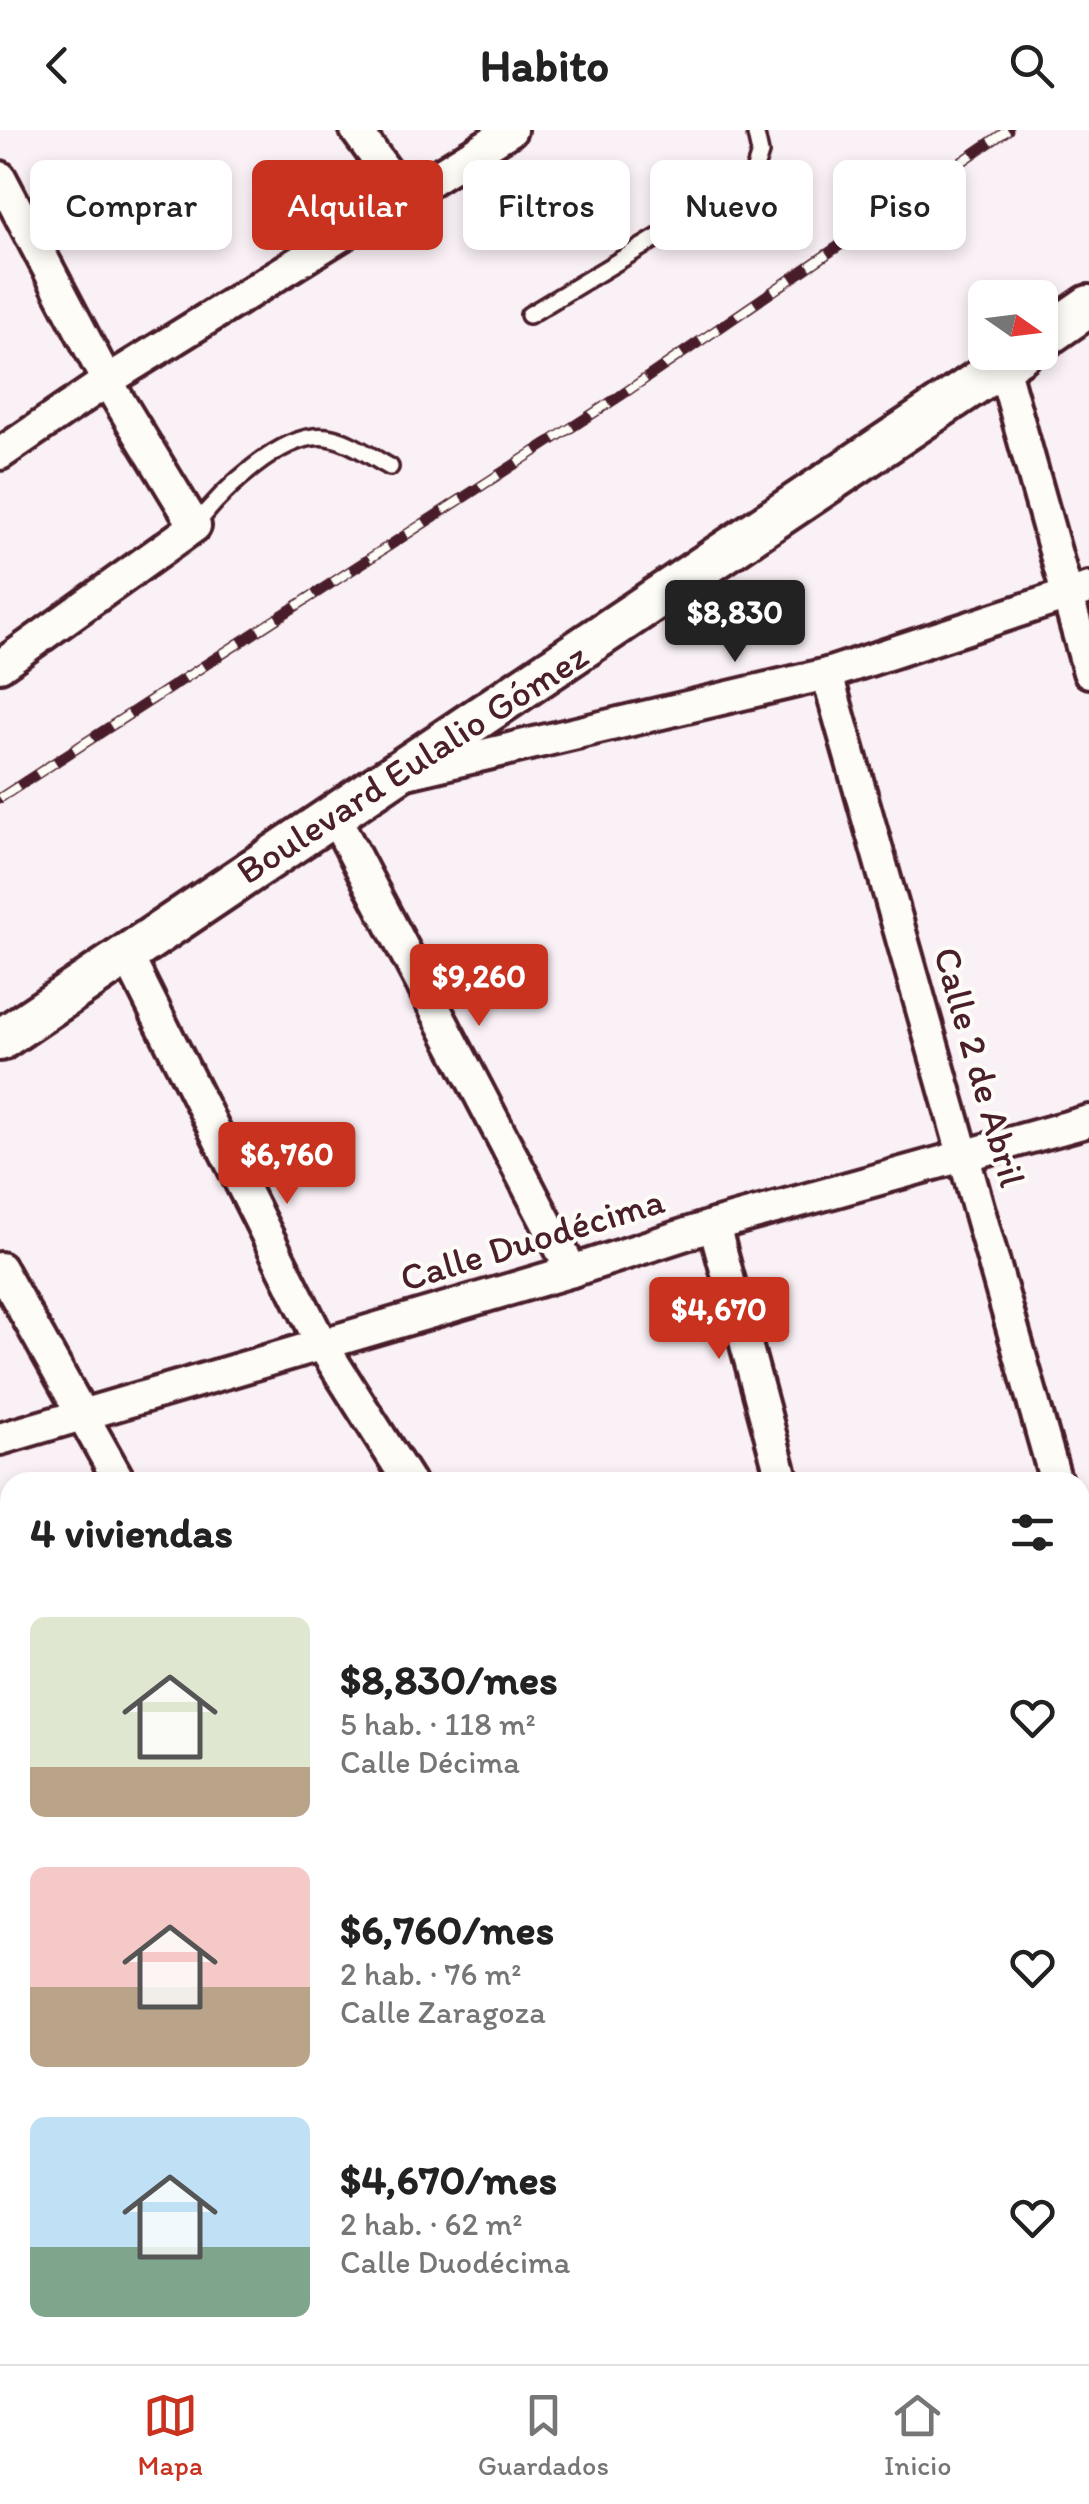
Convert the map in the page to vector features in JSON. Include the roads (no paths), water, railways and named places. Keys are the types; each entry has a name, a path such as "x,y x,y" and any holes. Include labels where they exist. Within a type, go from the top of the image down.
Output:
{"main road":[{"path":"1058,328 1089,306"},
{"name":"Boulevard Eulalio Gómez","path":"0,1040 997,370"}],"street":[{"path":"356,130 378,160"},
{"path":"443,172 511,130"},
{"path":"0,177 107,381 195,526 0,666"},
{"path":"0,454 107,381 317,250"},
{"path":"1016,370 1078,592 1089,672"},
{"path":"391,777 828,674 1078,592"},
{"name":"Calle 2 de Abril","path":"828,674 1053,1472"},
{"path":"333,814 572,1271"},
{"path":"126,953 321,1343 403,1472"},
{"name":"Calle Duodécima","path":"0,1439 572,1271 714,1225 1089,1120"},
{"path":"714,1225 780,1472"},
{"path":"0,1268 114,1472"}],"lane":[{"path":"529,315 751,181 760,152 755,130"},
{"path":"195,526 250,468 304,438 338,439 390,467"}],"railway":[{"path":"0,798 620,396 1008,130"}]}
